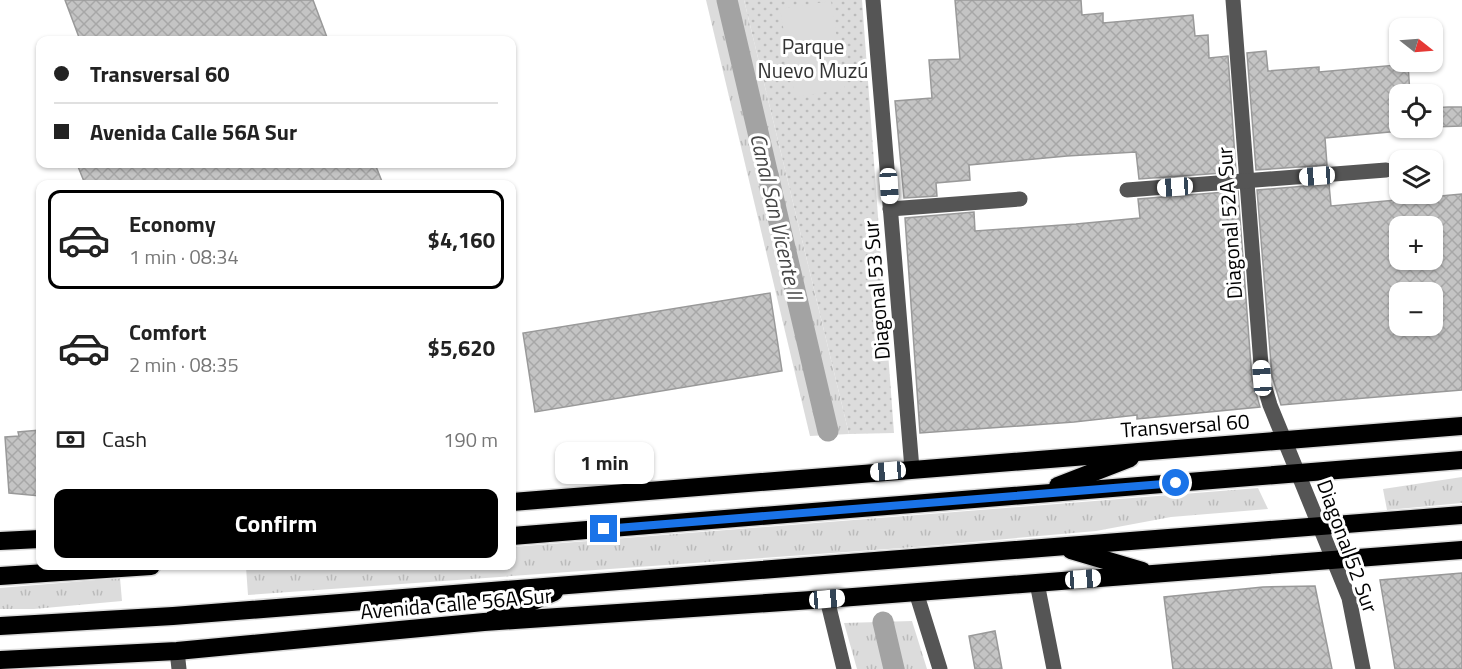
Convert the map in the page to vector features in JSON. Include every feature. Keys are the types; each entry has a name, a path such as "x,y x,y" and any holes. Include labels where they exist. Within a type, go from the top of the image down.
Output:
{"highway":[{"name":"Transversal 60","path":"912,469 1462,426"},
{"path":"1038,494 1148,450"},
{"path":"516,536 1462,460"},
{"path":"516,502 912,469"},
{"path":"1061,547 1462,515"},
{"path":"516,531 532,535"},
{"path":"0,542 36,539"},
{"path":"1061,547 1153,574"},
{"name":"Avenida Calle 56A Sur","path":"0,626 173,616 1061,547"},
{"path":"916,592 1462,550"},
{"path":"0,576 91,570"},
{"path":"484,622 571,585"},
{"name":"Avenida Calle 56A Sur","path":"0,660 178,660 484,622 916,592"}],"street":[{"name":"Diagonal 53 Sur","path":"873,0 912,469"},
{"name":"Diagonal 52A Sur","path":"1233,0 1262,378 1270,405 1285,440"},
{"path":"1127,190 1386,170"},
{"path":"890,209 1020,198"},
{"name":"Diagonal 52 Sur","path":"1285,440 1349,598 1363,669"},
{"path":"1036,583 1054,669"},
{"path":"916,592 940,669"},
{"path":"827,599 844,669"}],"green space":[{"path":"706,0 744,0 849,434 810,436"},
{"name":"Parque Nuevo Muzú","path":"744,0 862,0 894,433 849,434"},
{"path":"831,1 845,89 795,97 780,9"},
{"path":"1462,477 1462,503 1387,510 1383,489"},
{"path":"1258,488 1268,509 1171,517 1096,531 916,547 248,595 246,570 516,570 516,547"},
{"path":"120,578 122,601 34,609 0,609 0,588"},
{"path":"912,621 927,669 857,669 844,623"}],"building":[{"path":"65,0 313,0 326,36 78,36"},
{"path":"955,0 1081,0 1082,15 1103,13 1103,23 1193,15 1195,36 1208,35 1209,58 1228,56 1236,172 1139,179 1136,152 1067,156 969,165 970,180 936,183 937,196 904,198 895,101 932,98 929,60 960,59"},
{"path":"1266,51 1268,71 1319,67 1319,72 1389,66 1389,72 1409,72 1409,84 1389,84 1389,132 1325,138 1327,165 1256,170 1247,53"},
{"path":"1443,107 1462,107 1462,126 1443,127"},
{"path":"79,168 377,168 381,180 83,180"},
{"path":"1329,184 1331,206 1389,201 1389,204 1443,204 1443,196 1462,194 1462,390 1281,405 1272,376 1257,190"},
{"path":"1238,191 1252,379 1260,407 1137,419 1137,415 920,433 905,218 974,212 975,231 1076,224 1140,218 1138,199"},
{"path":"770,293 782,371 535,412 523,333"},
{"path":"36,430 36,496 9,493 5,437 19,436 18,432"},
{"path":"1462,573 1462,669 1395,669 1380,580"},
{"path":"1315,586 1332,669 1173,669 1164,597 1263,587"},
{"path":"995,631 1002,669 975,669 969,636"}],"waterway":[{"name":"Canal San Vicente II","path":"727,0 828,431"},
{"name":"Canal San Vicente II","path":"883,622 894,669"}],"route":[{"path":"604,529 1176,483"}]}
